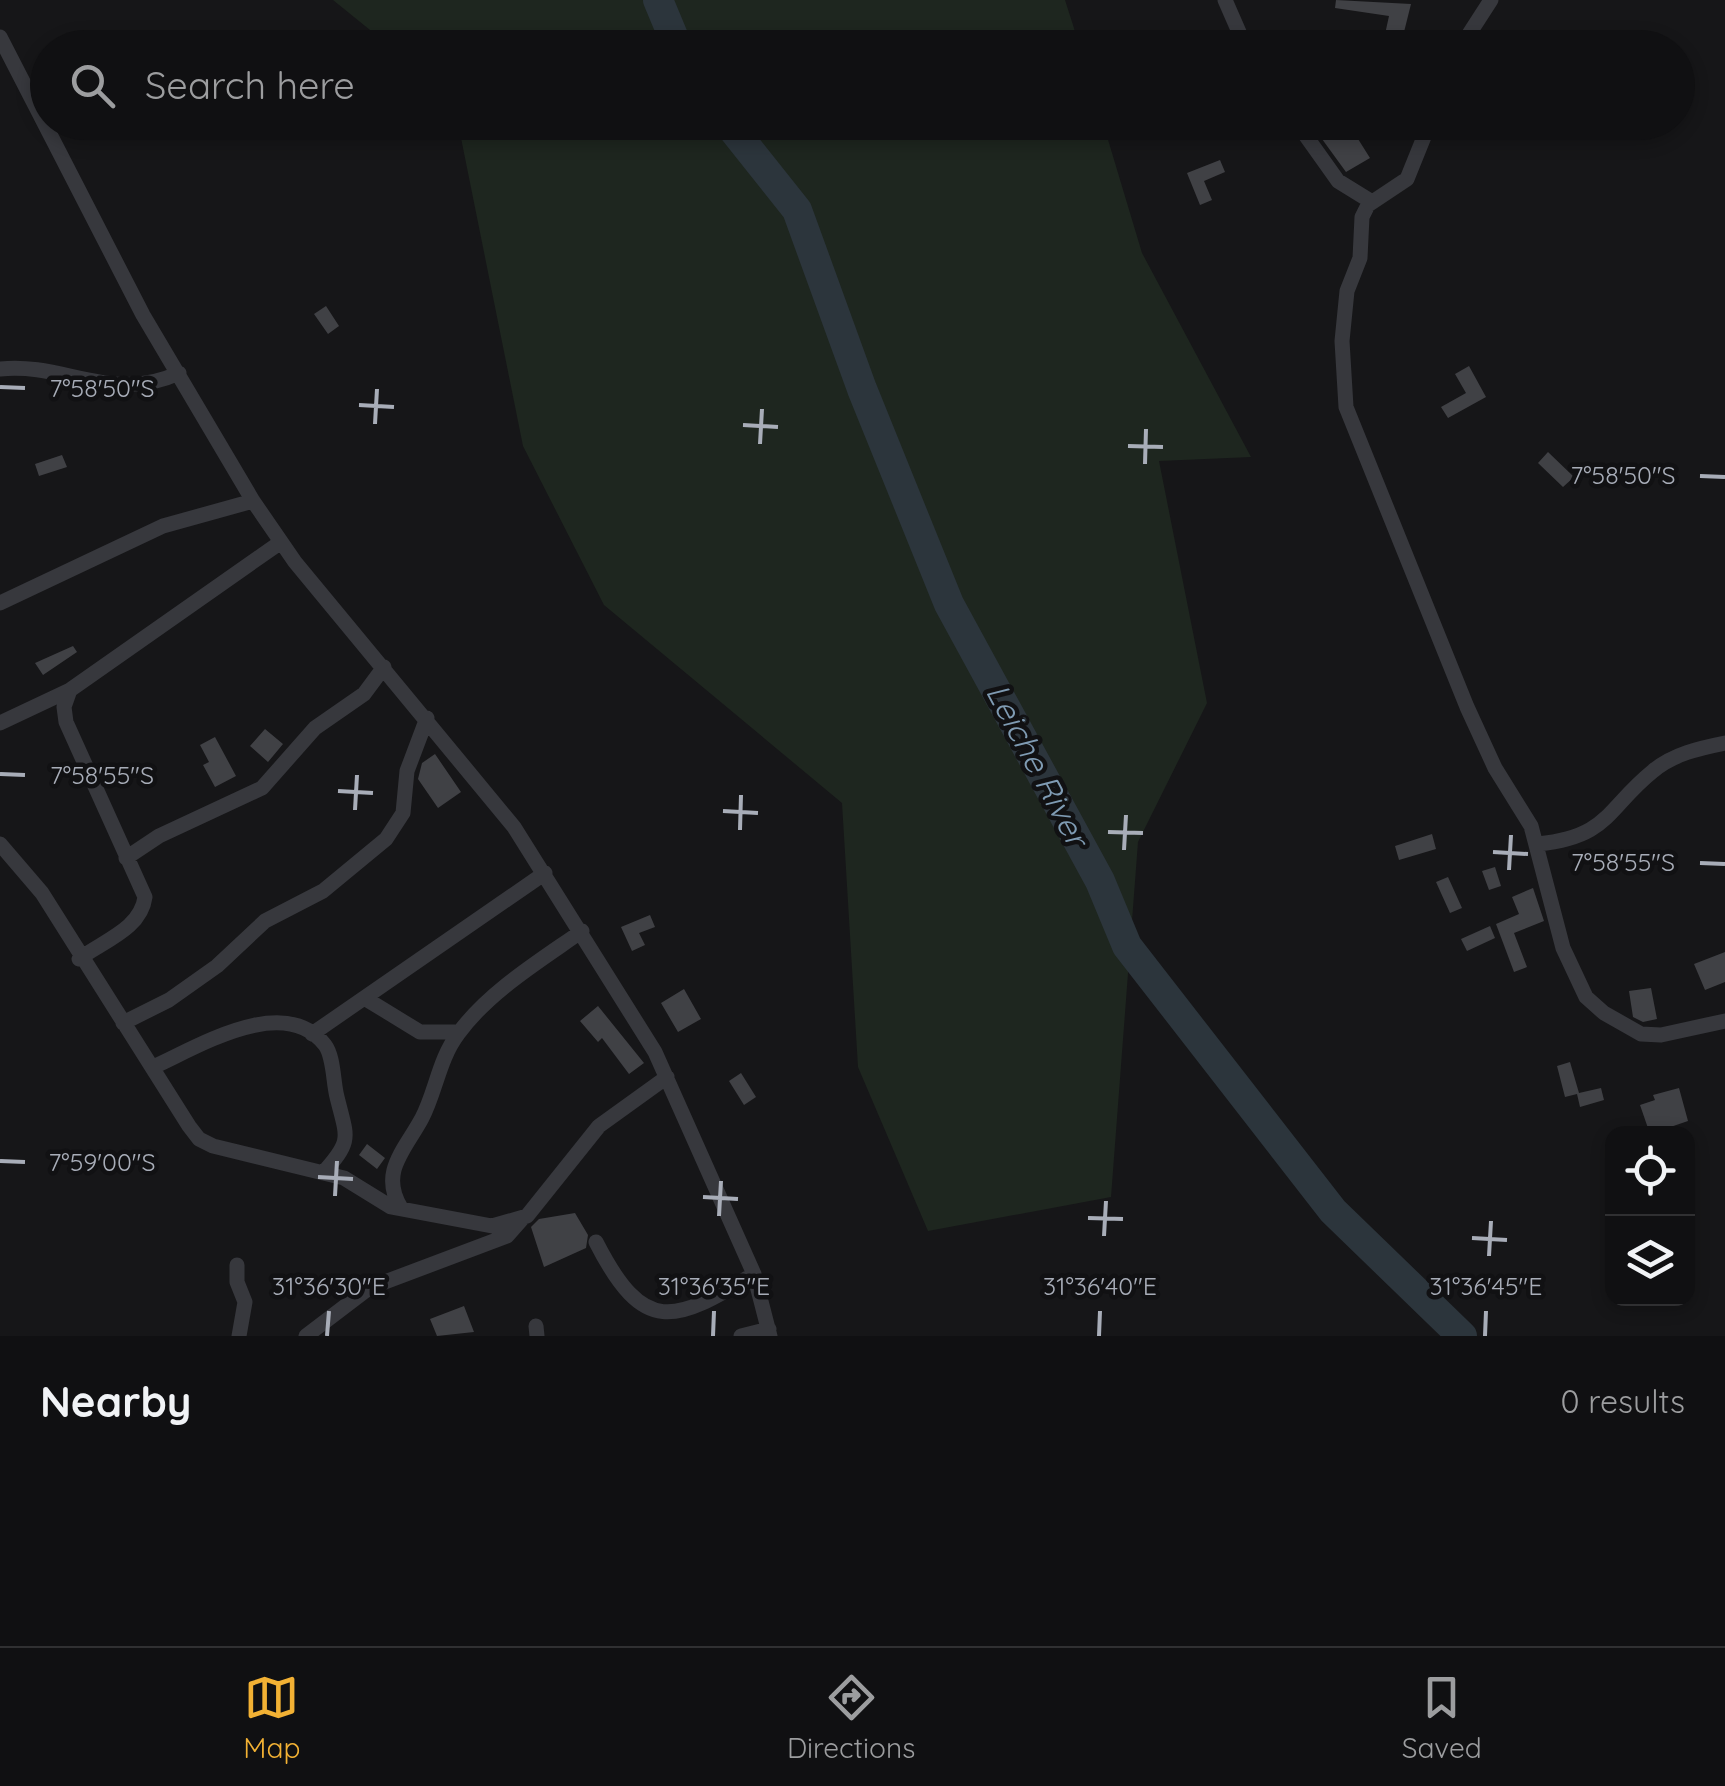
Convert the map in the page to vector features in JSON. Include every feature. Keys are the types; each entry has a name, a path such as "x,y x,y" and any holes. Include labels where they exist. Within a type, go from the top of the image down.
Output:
{"street":[{"path":"1225,0 1238,30"},
{"path":"1472,30 1491,0"},
{"path":"0,37 30,95"},
{"path":"53,140 143,315 253,501 281,542 428,718 545,873 667,1077 754,1274 770,1333 741,1336"},
{"path":"1309,140 1338,180 1372,202"},
{"path":"1422,140 1406,179 1372,202 1362,217 1358,267 1347,291 1342,394 1398,547 1467,707 1538,844 1562,948 1586,997 1604,1013 1641,1034 1661,1035 1725,1021"},
{"path":"4,364 102,386 156,384 178,373"},
{"path":"0,603 163,526 253,501"},
{"path":"0,723 70,690 281,542"},
{"path":"126,858 159,836 262,788 315,728 364,694 384,667"},
{"path":"70,690 64,707 66,722 145,897 144,911 80,959"},
{"path":"122,1024 169,1000 217,966 265,921 322,891 386,839 403,813 406,771 428,718"},
{"path":"1538,844 1582,834 1611,817 1652,772 1676,756 1725,743"},
{"path":"0,844 42,894 80,959 199,1138 323,1173 401,1208 480,1226 522,1219"},
{"path":"312,1034 545,873"},
{"path":"401,1208 392,1190 393,1167 422,1119 443,1059 459,1032 529,968 582,931"},
{"path":"366,998 420,1032 459,1032"},
{"path":"153,1067 240,1027 279,1024 312,1034 328,1053 347,1134 342,1152 323,1173"},
{"path":"306,1336 369,1288 508,1236 599,1126 667,1077"},
{"path":"596,1242 619,1283 650,1311 664,1315 693,1310 754,1274"},
{"path":"237,1266 237,1282 246,1302 239,1336"}],"shaded area":[{"path":"333,0 1065,0 1075,30 370,30"},
{"path":"461,140 1108,140 1142,253 1251,457 1159,461 1207,703 1138,842 1111,1197 928,1231 858,1067 842,803 604,605 523,446"}],"building":[{"path":"1336,0 1411,4 1404,30 1386,30 1389,16 1335,8"},
{"path":"1323,140 1359,140 1370,158 1346,172"},
{"path":"1220,160 1225,172 1204,181 1212,200 1200,205 1187,173"},
{"path":"326,306 339,326 328,334 314,314"},
{"path":"1469,366 1486,397 1448,418 1441,407 1466,393 1455,374"},
{"path":"1548,452 1574,477 1563,487 1538,463"},
{"path":"62,455 67,467 39,476 35,464"},
{"path":"73,646 77,652 43,675 35,663"},
{"path":"265,729 283,744 268,762 250,746"},
{"path":"215,737 236,776 215,787 203,765 209,762 200,745"},
{"path":"435,754 461,792 438,808 418,779 422,763"},
{"path":"1432,834 1436,849 1399,860 1395,846"},
{"path":"1495,867 1501,886 1489,890 1482,871"},
{"path":"1448,877 1462,908 1450,913 1436,882"},
{"path":"1533,888 1544,921 1514,933 1527,967 1514,972 1496,924 1519,914 1512,897"},
{"path":"650,915 655,927 639,933 645,945 632,951 621,927"},
{"path":"1490,926 1495,938 1467,951 1461,939"},
{"path":"1725,952 1725,982 1705,990 1694,964"},
{"path":"1651,988 1657,1019 1643,1022 1633,1017 1629,991"},
{"path":"684,989 701,1019 678,1032 661,1003"},
{"path":"598,1006 644,1063 629,1074 602,1038 598,1042 580,1021"},
{"path":"1570,1062 1579,1093 1601,1088 1604,1100 1580,1107 1577,1094 1565,1097 1557,1066"},
{"path":"741,1073 756,1097 744,1105 729,1081"},
{"path":"1679,1088 1688,1121 1673,1126 1647,1126 1640,1105 1655,1100 1653,1095"},
{"path":"367,1144 385,1158 377,1169 359,1155"},
{"path":"575,1213 588,1235 586,1248 544,1267 531,1227 539,1219"},
{"path":"464,1306 474,1332 437,1336 430,1319"}],"waterway":[{"name":"Leiche River","path":"658,0 670,30"},
{"name":"Leiche River","path":"741,140 797,210 862,389 949,604 1100,881 1127,946 1333,1211 1462,1336"}]}
